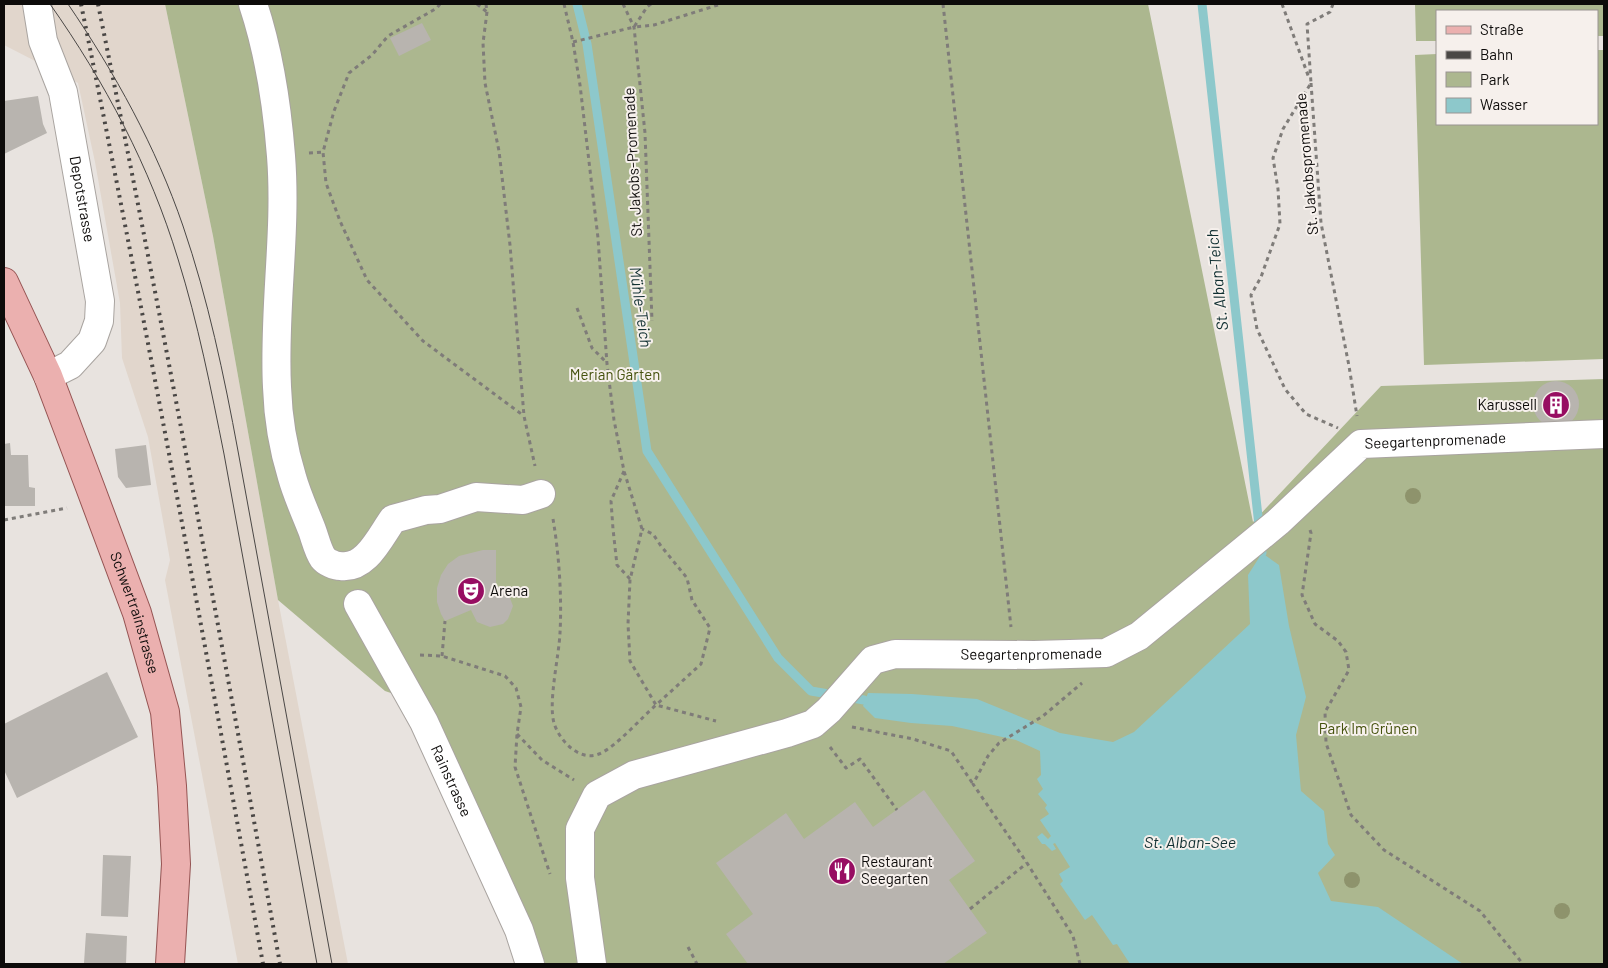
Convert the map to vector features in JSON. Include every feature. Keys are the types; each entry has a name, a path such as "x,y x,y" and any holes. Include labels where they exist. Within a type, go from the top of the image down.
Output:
{"main road":[{"name":"Schwertrainstrasse","path":"4,282 48,376 137,613 165,712 172,786 176,864 170,964"}],"street":[{"name":"Depotstrasse","path":"37,4 44,41 63,92 100,301 99,321 92,341 70,365 48,376"},
{"path":"253,4 273,89 281,156 283,223 278,297 277,387 282,432 292,477 323,558 336,566 347,567 358,563 368,556 392,519 426,510 440,509 476,497 523,500 541,494"},
{"name":"Seegartenpromenade","path":"821,717 873,660 895,654 1106,653 1138,636 1278,522 1362,444 1604,434"},
{"name":"Rainstrasse","path":"358,604 424,722 518,930 530,964"},
{"path":"592,964 580,878 580,829 597,795 634,775 821,717"}],"path":[{"path":"440,4 437,8 388,36 372,55 350,74 334,111 323,152 326,183 340,221 367,280 423,342 524,416"},
{"path":"477,4 488,12"},
{"path":"486,4 488,12 483,43 485,83 499,152 510,245 524,416 541,494 553,518 558,549 560,632 552,711 554,724 566,744 584,756 597,755 608,750 701,664 710,628 692,600 687,578 661,546 654,534 642,529"},
{"path":"564,4 573,42 598,238 614,420 624,472 642,529 630,580 628,624 630,661 656,705 717,722"},
{"name":"St. Jakobs-Promenade","path":"623,4 634,27 646,133 652,321"},
{"path":"634,27 651,4"},
{"path":"573,42 634,27 654,25 721,4"},
{"path":"943,4 1014,654"},
{"name":"St. Jakobspromenade","path":"1282,4 1311,83 1321,223 1350,366 1362,444"},
{"path":"1332,4 1330,12 1307,24 1311,83 1283,129 1273,158 1278,189 1280,224 1261,278 1251,296 1257,330 1285,389 1306,414 1334,425 1362,444"},
{"path":"308,153 323,152"},
{"path":"577,308 592,348 608,364"},
{"path":"624,472 611,501 612,529 618,565 630,580"},
{"path":"1302,501 1311,533 1302,595 1315,624 1338,641 1346,652 1349,670 1325,712 1326,744 1351,815 1384,850 1480,911 1523,964"},
{"path":"4,520 74,507"},
{"path":"442,656 445,621"},
{"path":"973,784 988,756 1000,743 1043,716 1082,683 1106,653"},
{"path":"392,663 413,654 442,656 505,676 516,688 521,708 515,767 551,877"},
{"path":"821,717 852,727 912,739 951,751 1027,862 1073,936 1080,964"},
{"path":"821,717 846,768 860,759 897,810"},
{"path":"517,734 542,760 597,795"},
{"path":"970,909 1027,862"},
{"path":"688,947 697,964"}],"shaded area":[{"path":"4,4 165,4 213,236 278,600 348,964 238,964 165,580 170,560 148,437 122,358 120,303 95,162 78,83 4,45"}],"green space":[{"name":"Merian Gärten","path":"165,4 1148,4 1253,522 1381,386 1604,379 1604,964 544,964 492,839 432,707 385,691 278,600 213,236"},
{"path":"1415,4 1604,4 1604,36 1598,36 1598,10 1436,10 1436,41 1416,41"},
{"path":"1598,50 1604,50 1604,359 1424,365 1415,55 1436,54 1436,125 1598,125"}],"water":[{"name":"St. Alban-See","path":"1262,553 1279,565 1289,626 1306,697 1296,735 1301,791 1324,811 1328,844 1335,855 1318,873 1331,901 1378,907 1463,964 1130,964 1117,944 1113,945 1092,915 1085,920 1060,884 1063,881 1059,874 1070,867 1055,843 1053,844 1056,849 1052,851 1045,844 1042,844 1037,837 1042,833 1048,839 1051,836 1040,820 1049,814 1045,808 1047,805 1038,794 1043,789 1037,779 1041,775 1040,751 1016,740 952,726 875,718 863,706 868,693 977,699 1060,733 1113,742 1134,732 1250,624 1248,575"}],"building":[{"path":"422,23 431,40 399,56 390,38"},
{"path":"38,96 43,124 47,133 4,154 4,101"},
{"name":"Karussell","path":"1556,381 1569,385 1575,391 1579,404 1575,417 1569,423 1556,427 1543,423 1537,417 1533,404 1537,391 1543,385"},
{"path":"10,443 11,455 28,455 29,487 35,488 35,506 4,506 4,444"},
{"path":"146,445 151,485 126,488 118,477 115,449"},
{"name":"Arena","path":"483,550 496,550 496,586 503,588 508,593 513,606 508,619 503,624 490,627 477,622 471,610 445,621 437,602 437,588 441,575 448,564 459,556"},
{"path":"107,672 138,737 17,798 4,770 4,724"},
{"name":"Restaurant Seegarten","path":"924,790 975,861 949,880 987,933 943,964 748,964 726,934 753,914 716,863 786,813 804,839 855,802 873,827"},
{"path":"103,855 131,856 128,917 101,916"},
{"path":"86,933 127,936 126,964 84,963"}],"waterway":[{"name":"Mühle-Teich","path":"577,4 587,44 647,451 778,658 811,691 864,700"},
{"name":"St. Alban-Teich","path":"1202,4 1262,553"}],"tram line":[{"path":"50,4 89,64 140,158 167,225 192,307 224,454 317,964"},
{"path":"68,4 118,84 147,139 183,226 200,281 215,337 233,423 332,964"}],"railway":[{"path":"81,4 175,484 263,964"},
{"path":"98,4 192,484 280,964"}],"place":[{"name":"Karussell","path":"1556,405"},
{"name":"Arena","path":"471,591"},
{"name":"Restaurant Seegarten","path":"842,871"}],"park label":[{"name":"Park Im Grünen","path":"1368,729"}]}
